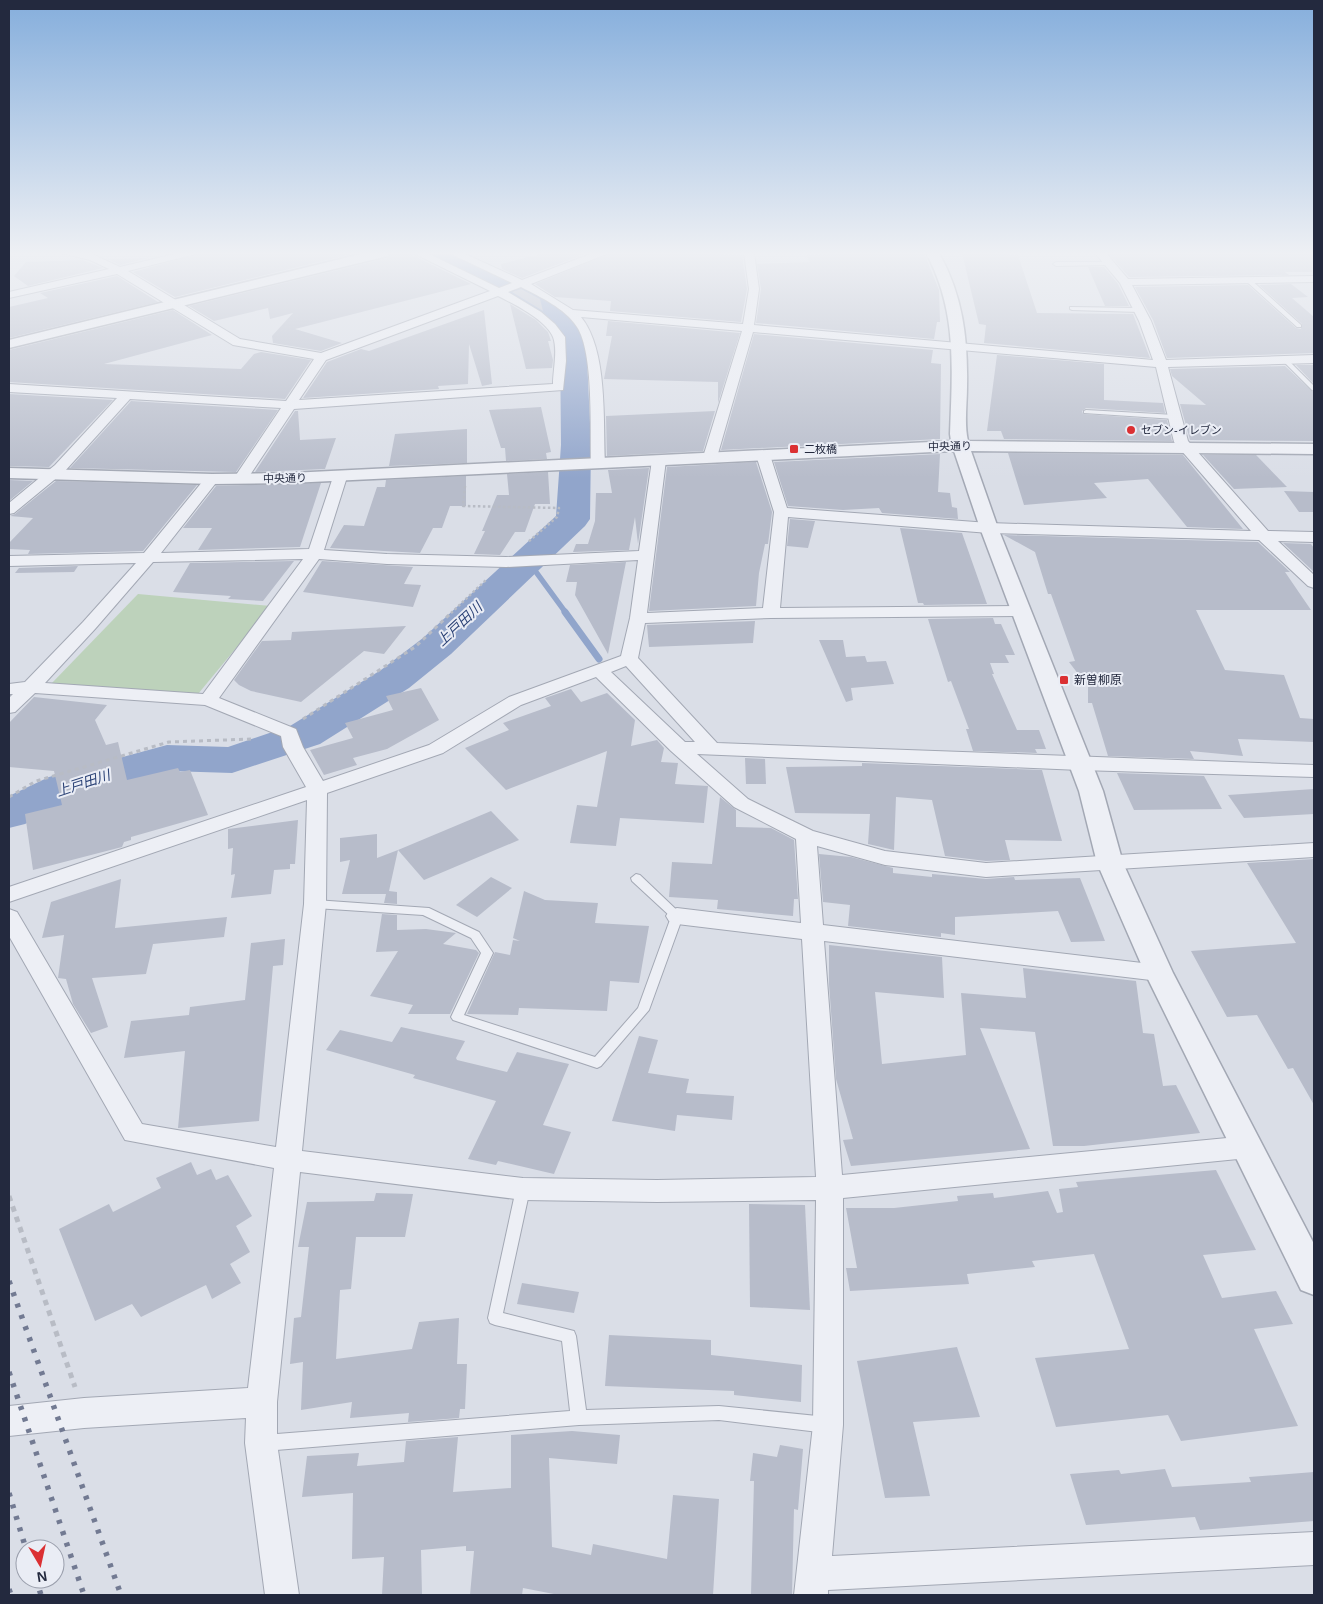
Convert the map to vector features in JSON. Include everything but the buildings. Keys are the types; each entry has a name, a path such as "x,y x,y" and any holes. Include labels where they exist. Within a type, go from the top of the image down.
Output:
{"street":[{"path":"9,344 75,328"},
{"path":"213,328 238,342 322,357 403,328"},
{"path":"9,388 290,405 559,387 559,337 552,328"},
{"path":"583,328 591,352 592,464"},
{"path":"735,328 1161,364 1314,359"},
{"path":"958,328 958,434 961,446 1020,611 1091,791 1110,863 1159,973 1314,1279"},
{"path":"1146,328 1161,364 1181,442 1265,537 1314,583"},
{"path":"710,457 748,329"},
{"path":"241,478 322,357"},
{"path":"9,510 53,474 126,396"},
{"name":"中央通り","path":"9,473 212,478 340,477 763,454 961,446 1314,449"},
{"path":"763,454 781,512 771,612"},
{"path":"629,659 638,618 659,460"},
{"path":"208,700 315,554 340,477"},
{"path":"9,708 31,687 149,559 212,478"},
{"path":"781,512 989,528 1314,537"},
{"path":"9,561 315,554 387,559 510,562 647,555"},
{"path":"638,618 771,612 1020,611"},
{"path":"9,895 317,788 436,749 515,701 629,659"},
{"path":"629,659 711,748"},
{"path":"598,669 678,747 740,803 806,836 885,858 986,870 1314,850"},
{"path":"9,689 31,687 208,700 289,737 317,788 315,904 262,1402 261,1443 282,1595"},
{"path":"678,747 1080,764 1314,771"},
{"path":"806,836 811,932 830,1188 828,1425 811,1585 1314,1549"},
{"path":"677,916 1159,973"},
{"path":"9,917 134,1133 288,1160 523,1189 657,1191 830,1188 1248,1147"},
{"path":"9,1421 84,1413 262,1402"}],"lane":[{"path":"1285,360 1314,388"},
{"path":"1086,412 1175,417"},
{"path":"315,904 425,911 475,935 487,953 457,1017 597,1063 643,1010 677,916 636,878"},
{"path":"523,1189 495,1318 569,1336 579,1418"},
{"path":"261,1443 579,1418 719,1413 828,1425"}],"path":[{"path":"9,797 36,781 169,742 289,737 416,647 557,517 559,508 463,506 467,470"},
{"path":"9,1196 84,1413"}],"green space":[{"path":"138,594 271,606 198,694 51,684"}],"waterway":[{"name":"上戸田川","path":"9,814 65,787 167,758 232,760 305,735 395,679 437,646 573,519 576,445 573,337 566,328"},
{"path":"528,561 566,613"},
{"path":"565,612 599,659"}],"railway":[{"path":"9,1281 121,1595"},
{"path":"9,1372 84,1595"},
{"path":"9,1493 23,1539"},
{"path":"9,1589 11,1595"},
{"path":"39,1589 41,1595"}],"place":[{"name":"セブン-イレブン","path":"1131,430"},
{"name":"二枚橋","path":"794,449"},
{"name":"新曽柳原","path":"1064,680"}]}
